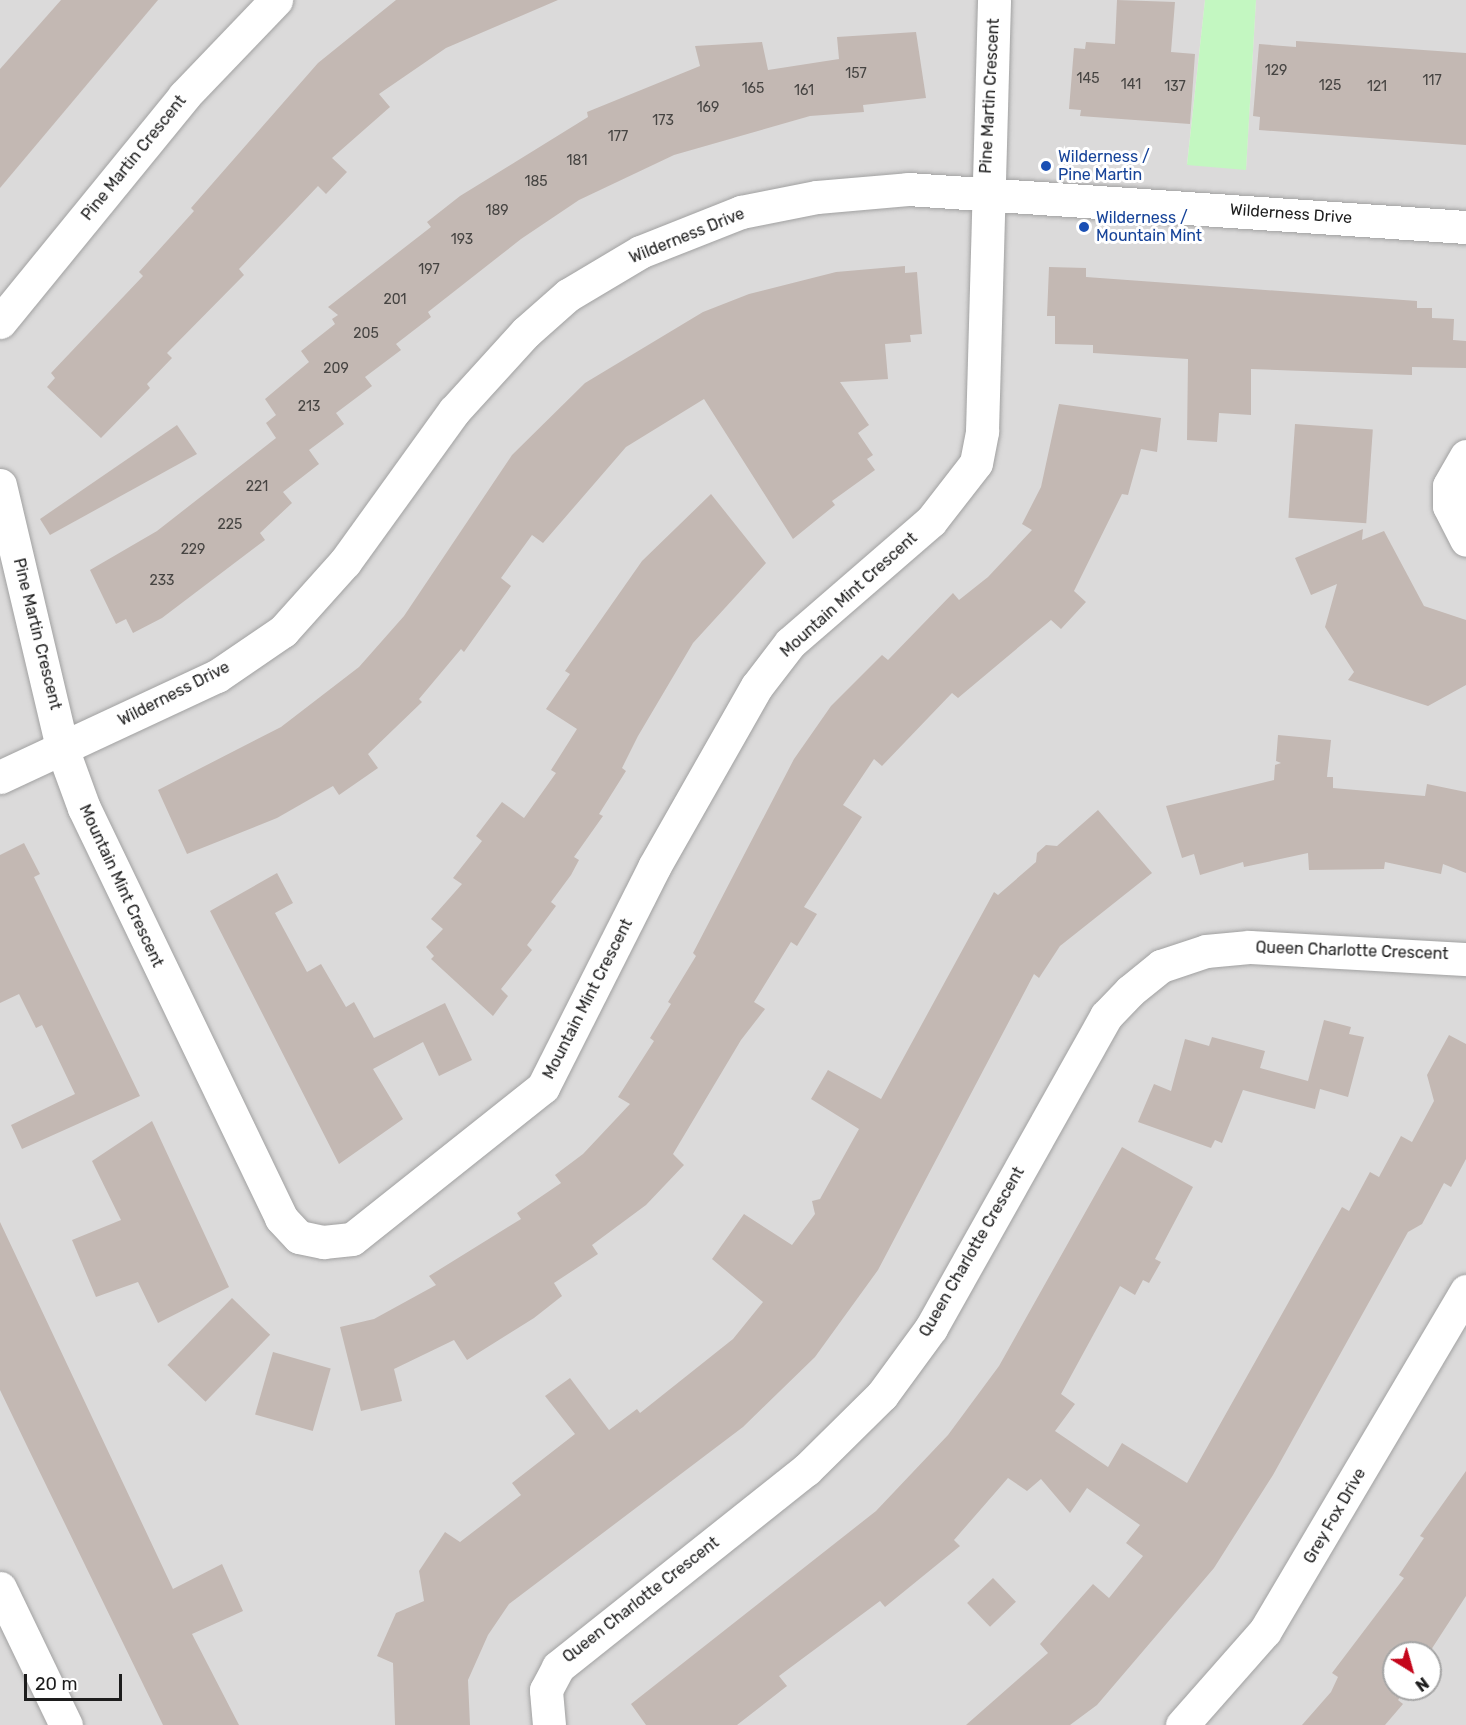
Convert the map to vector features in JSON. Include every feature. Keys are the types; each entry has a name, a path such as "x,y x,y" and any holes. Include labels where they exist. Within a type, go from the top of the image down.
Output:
{"street":[{"name":"Pine Martin Crescent","path":"0,322 184,96 276,0"},
{"name":"Pine Martin Crescent","path":"986,192 994,0"},
{"name":"Wilderness Drive","path":"0,777 217,676 283,631 345,562 454,411 526,332 568,296 640,252 741,212 817,197 908,189 986,192 1466,227"},
{"name":"Mountain Mint Crescent","path":"62,748 84,808 281,1218 299,1237 323,1242 351,1239 543,1087 654,867 757,686 790,643 961,489 976,462 982,431 986,192"},
{"path":"1466,456 1449,486 1449,506 1466,540"},
{"name":"Pine Martin Crescent","path":"0,485 62,748"},
{"name":"Queen Charlotte Crescent","path":"549,1725 546,1690 558,1667 807,1470 882,1395 931,1329 1106,1016 1130,991 1161,966 1206,951 1249,947 1466,959"},
{"name":"Grey Fox Drive","path":"1182,1725 1265,1631 1466,1291"},
{"path":"0,1588 66,1725"}],"shaded area":[{"path":"0,0 1205,0 1187,164 1246,169 1256,0 1466,0 1466,1725 0,1725"}],"green space":[{"path":"1205,0 1256,0 1246,170 1187,165"}],"building":[{"path":"61,0 158,0 0,188 0,69"},
{"path":"396,0 558,0 446,48 379,94 390,107 332,158 347,172 326,194 318,186 239,269 244,275 167,353 172,358 147,384 150,388 101,438 47,387 55,378 51,373 143,276 139,272 194,211 191,208 318,63"},
{"path":"1117,0 1175,2 1171,52 1195,54 1190,124 1080,116 1081,110 1069,109 1074,48 1085,49 1086,42 1115,44"},
{"path":"916,32 926,98 863,105 864,112 810,116 674,155 579,200 521,239 428,312 431,317 396,344 401,350 365,377 372,386 336,413 344,424 309,450 319,464 283,492 292,503 260,533 265,540 162,618 133,633 126,619 116,624 90,570 157,531 276,438 266,423 276,415 265,399 309,362 301,351 335,324 332,319 338,315 328,307 431,227 427,222 460,196 588,117 587,112 700,66 695,46 762,42 768,70 839,59 837,37"},
{"path":"1296,41 1466,53 1466,145 1259,130 1260,117 1253,116 1259,44 1296,47"},
{"path":"905,266 905,273 917,272 922,334 910,335 911,342 885,344 888,379 840,382 869,425 858,433 873,455 867,459 875,470 832,501 835,505 793,539 704,399 626,447 543,543 532,535 501,578 511,586 464,652 461,649 419,699 422,702 368,754 378,768 339,795 333,786 277,818 187,854 158,790 281,727 359,667 404,616 512,455 585,383 703,312 749,294 836,272"},
{"path":"1049,267 1086,268 1086,277 1417,301 1417,308 1432,308 1432,318 1454,319 1453,340 1466,341 1466,368 1412,367 1412,375 1251,369 1251,415 1219,413 1217,442 1187,440 1188,359 1093,353 1093,345 1055,344 1055,316 1047,316"},
{"path":"1059,404 1161,418 1157,452 1141,449 1128,495 1122,494 1074,591 1086,602 1061,629 1051,620 958,698 952,693 882,766 874,759 843,805 862,817 804,907 817,914 797,946 791,942 754,1002 765,1009 741,1040 673,1154 684,1165 646,1205 592,1245 598,1254 554,1283 562,1296 534,1318 467,1360 454,1340 394,1369 402,1401 361,1411 340,1327 374,1319 436,1285 429,1276 521,1219 517,1213 561,1183 555,1175 583,1154 630,1104 618,1097 654,1041 650,1038 671,1004 668,1002 696,956 693,953 794,759 831,706 882,655 888,660 953,593 959,600 988,577 1032,530 1022,524 1041,487"},
{"path":"1295,424 1373,429 1366,523 1288,518"},
{"path":"177,425 197,454 50,535 40,519"},
{"path":"711,494 766,563 693,643 638,736 622,768 626,771 599,814 603,816 574,857 579,860 551,902 556,906 527,945 532,950 501,989 508,996 493,1016 431,959 434,956 426,947 443,929 431,919 462,884 453,878 482,841 476,836 502,802 524,818 556,773 551,770 577,729 546,709 570,674 565,671 642,561"},
{"path":"1363,529 1362,540 1384,531 1424,606 1466,620 1466,685 1428,706 1348,680 1354,672 1325,627 1337,584 1311,595 1295,558"},
{"path":"1278,735 1331,740 1327,777 1333,777 1333,788 1425,796 1427,784 1466,792 1466,873 1443,864 1441,874 1385,862 1384,869 1309,870 1308,853 1244,867 1243,862 1200,875 1194,854 1182,858 1166,806 1274,780 1275,765 1281,763 1276,761"},
{"path":"1098,810 1152,873 1060,946 1039,978 1034,974 878,1270 815,1357 743,1427 509,1604 488,1635 468,1680 470,1725 395,1725 393,1663 377,1656 396,1613 424,1601 419,1571 445,1532 460,1542 521,1495 512,1483 575,1434 545,1396 570,1378 609,1430 637,1409 640,1413 733,1339 763,1302 712,1259 744,1214 792,1245 815,1214 812,1201 820,1199 859,1129 811,1099 828,1070 881,1099 994,892 998,895 1036,862 1037,853 1046,845 1057,846"},
{"path":"24,843 40,874 34,877 140,1096 22,1149 11,1125 75,1094 42,1025 36,1028 19,994 0,1003 0,855"},
{"path":"277,873 293,903 275,913 307,972 321,964 346,1007 354,1002 374,1038 445,1003 472,1060 439,1076 423,1042 373,1069 403,1119 339,1164 210,911"},
{"path":"1324,1020 1351,1027 1349,1034 1364,1037 1348,1097 1320,1089 1315,1109 1243,1090 1222,1143 1215,1140 1211,1148 1138,1122 1154,1084 1171,1091 1185,1039 1209,1046 1212,1037 1265,1051 1260,1068 1308,1081"},
{"path":"1449,1035 1466,1044 1466,1159 1451,1187 1444,1183 1422,1224 1408,1232 1273,1475 1214,1568 1097,1705 1070,1725 966,1725 1048,1653 1040,1644 1093,1584 1109,1598 1143,1556 1126,1543 1140,1525 1087,1488 1070,1513 1041,1479 1027,1491 1008,1478 954,1540 960,1546 885,1607 880,1601 779,1676 787,1686 737,1725 646,1725 631,1704 876,1511 948,1435 999,1366 1122,1147 1193,1187 1155,1259 1161,1262 1149,1283 1143,1280 1135,1295 1120,1286 1061,1394 1075,1404 1055,1431 1108,1467 1122,1443 1187,1483 1342,1207 1349,1211 1370,1172 1379,1177 1401,1136 1412,1142 1434,1101 1427,1075"},
{"path":"152,1121 229,1287 158,1323 138,1282 96,1297 72,1240 121,1220 92,1161"},
{"path":"0,1222 173,1589 222,1564 243,1611 192,1634 239,1725 163,1725 0,1390"},
{"path":"232,1298 270,1335 206,1402 167,1365"},
{"path":"273,1352 331,1369 313,1431 255,1414"},
{"path":"1466,1471 1466,1596 1437,1641 1382,1641 1382,1701 1399,1701 1403,1704 1385,1725 1302,1725 1331,1692 1338,1677 1332,1673 1404,1578 1399,1575 1424,1538 1420,1536"},
{"path":"993,1578 1016,1602 990,1627 967,1603"}],"place":[{"name":"Wilderness / Pine Martin","path":"1046,166"},
{"name":"Wilderness / Mountain Mint","path":"1084,227"}]}
